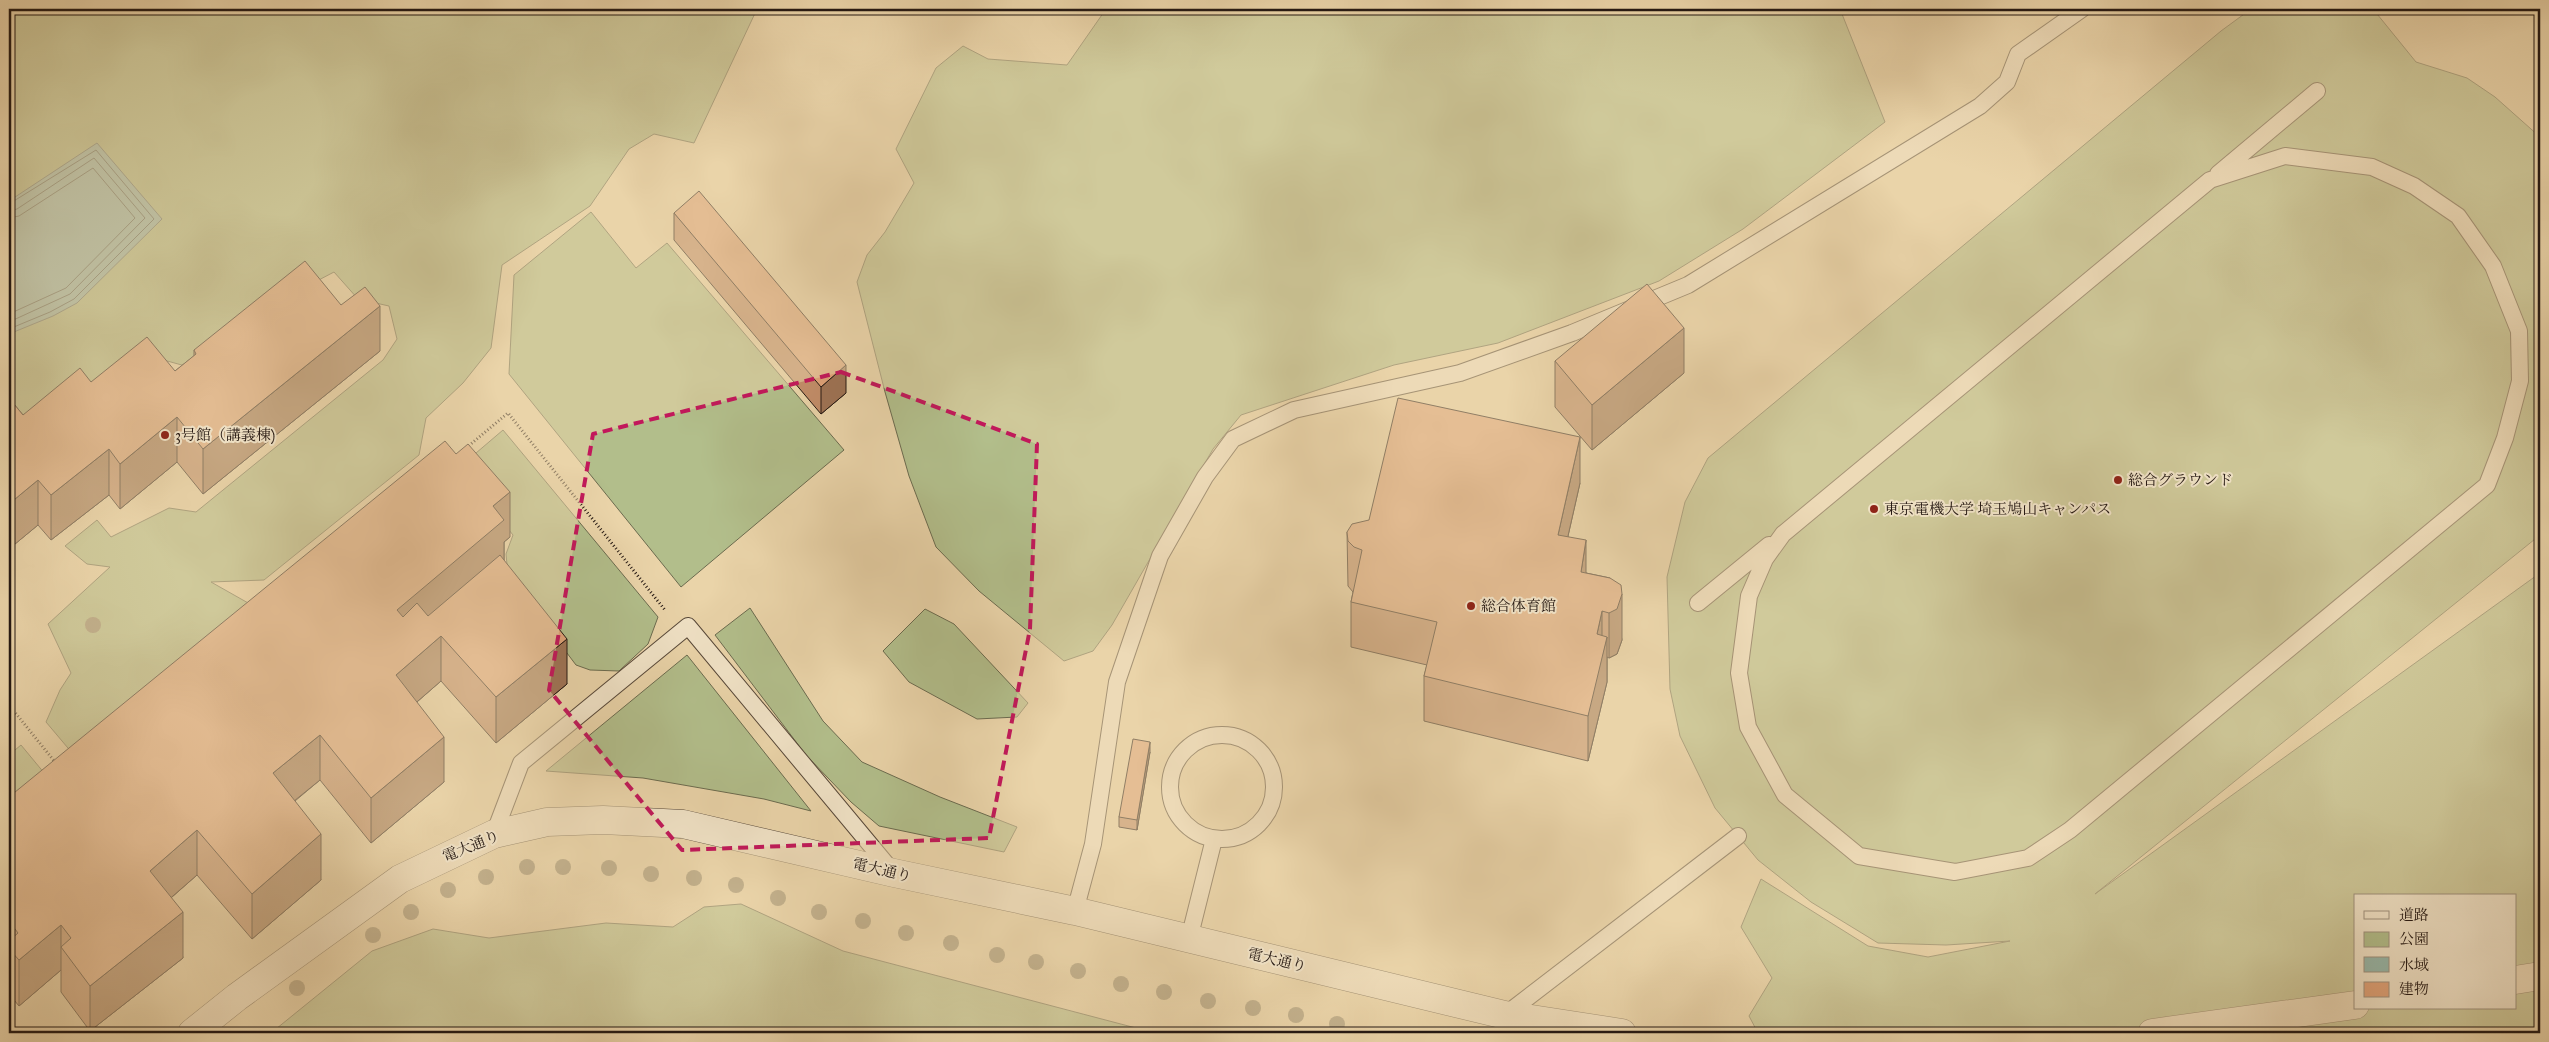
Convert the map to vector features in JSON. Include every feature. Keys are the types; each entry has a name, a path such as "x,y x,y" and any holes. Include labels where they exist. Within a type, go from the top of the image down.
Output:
{"street":[{"name":"電大通り","path":"192,1033 237,997 400,878 494,834 547,822 603,820 683,824 894,873 1075,911 1505,1015 1622,1033"},
{"path":"2516,980 2540,976"},
{"path":"2152,1033 2354,1005"}],"lane":[{"path":"1075,911 1093,844 1117,682 1160,556 1205,477 1233,439 1294,410 1460,374 1572,333 1688,285 1980,106 2007,82 2018,54 2082,9"},
{"path":"1698,603 2317,91"},
{"path":"1782,534 1765,559 1748,596 1739,673 1748,727 1784,795 1859,856 1955,872 2028,858 2070,830 2487,485 2505,438 2520,381 2519,331 2493,266 2458,216 2414,186 2372,167 2285,156 2210,180"},
{"path":"494,834 521,763 688,626 894,873"},
{"path":"1228,734 1245,739 1260,750 1270,765 1274,783 1273,801 1263,820 1250,832 1232,839 1214,839 1197,833 1182,822 1172,806 1169,788 1171,772 1179,755 1192,743 1209,735 1228,734"},
{"path":"1505,1015 1738,836"},
{"path":"1189,939 1214,839"}],"path":[{"path":"464,450 508,413 665,611"},
{"path":"9,705 58,765"}],"highlighted area":[{"path":"841,372 1037,444 1030,629 989,838 682,850 549,690 593,434"}],"green space":[{"path":"9,9 757,9 694,143 654,134 629,149 590,206 502,265 491,348 463,383 426,418 419,455 264,580 211,582 257,608 73,754 46,722 60,690 71,673 48,624 110,567 87,564 65,546 97,520 111,537 169,508 196,512 383,360 397,339 389,306 358,299 334,272 313,283 189,367 160,359 9,423"},
{"path":"1106,9 1840,9 1885,122 1743,229 1659,281 1498,343 1394,365 1241,415 1213,449 1112,625 1093,651 1064,661 979,591 936,547 909,476 857,282 867,255 885,232 914,183 896,149 936,68 963,46 988,59 1067,65"},
{"name":"総合グラウンド","path":"2251,9 2373,9 2416,62 2467,78 2495,97 2540,137 2540,535 2095,894 2540,573 2540,1033 1758,1033 1749,1016 1772,978 1741,927 1761,879 1868,946 1928,957 2010,941 1946,945 1878,943 1811,902 1758,860 1715,808 1680,736 1670,689 1667,577 1685,502 1708,458 2221,31"},
{"path":"591,212 636,268 667,243 844,450 681,587 509,374 514,275"},
{"path":"503,430 658,617 648,644 619,671 590,670 576,665 508,575 506,554 513,535 480,494 469,459"},
{"path":"750,608 823,721 862,762 940,797 1017,827 1004,852 879,826 851,802 806,755 715,635"},
{"path":"925,609 954,624 1028,703 1017,717 977,719 909,682 883,651"},
{"path":"687,655 811,811 764,799 643,778 546,771"},
{"path":"21,745 45,774 9,803 9,755"},
{"path":"741,904 843,951 1155,1033 271,1033 372,951 433,929 489,938 606,923 673,927 704,907"}],"water":[{"path":"97,143 162,219 77,303 53,316 9,334 9,201"}],"building":[{"path":"699,191 846,365 821,387 674,213"},
{"path":"305,261 341,305 365,287 380,306 203,449 177,417 120,464 109,449 51,495 38,480 9,504 9,398 23,415 80,368 91,382 147,337 175,371 196,354 194,350"},
{"path":"1647,284 1684,328 1592,405 1555,361"},
{"name":"総合体育館","path":"1398,398 1580,437 1558,535 1586,540 1581,572 1610,578 1621,585 1622,594 1617,609 1609,613 1602,611 1597,634 1607,637 1588,716 1424,676 1437,622 1351,602 1362,550 1354,547 1348,541 1347,532 1352,524 1369,520"},
{"path":"445,441 456,454 468,444 510,492 493,506 504,520 397,610 403,617 417,603 428,616 500,555 567,639 496,697 441,636 396,675 444,737 371,798 320,735 273,773 321,834 252,894 197,830 150,871 183,912 90,986 61,947 71,938 61,925 19,960 9,949 9,941 18,933 9,921 9,797"},
{"path":"1133,739 1150,742 1137,820 1119,817"}],"place":[{"name":"3号館（講義棟)","path":"165,435"},
{"name":"総合グラウンド","path":"2118,480"},
{"name":"東京電機大学 埼玉鳩山キャンパス","path":"1874,509"},
{"name":"総合体育館","path":"1471,606"}]}
